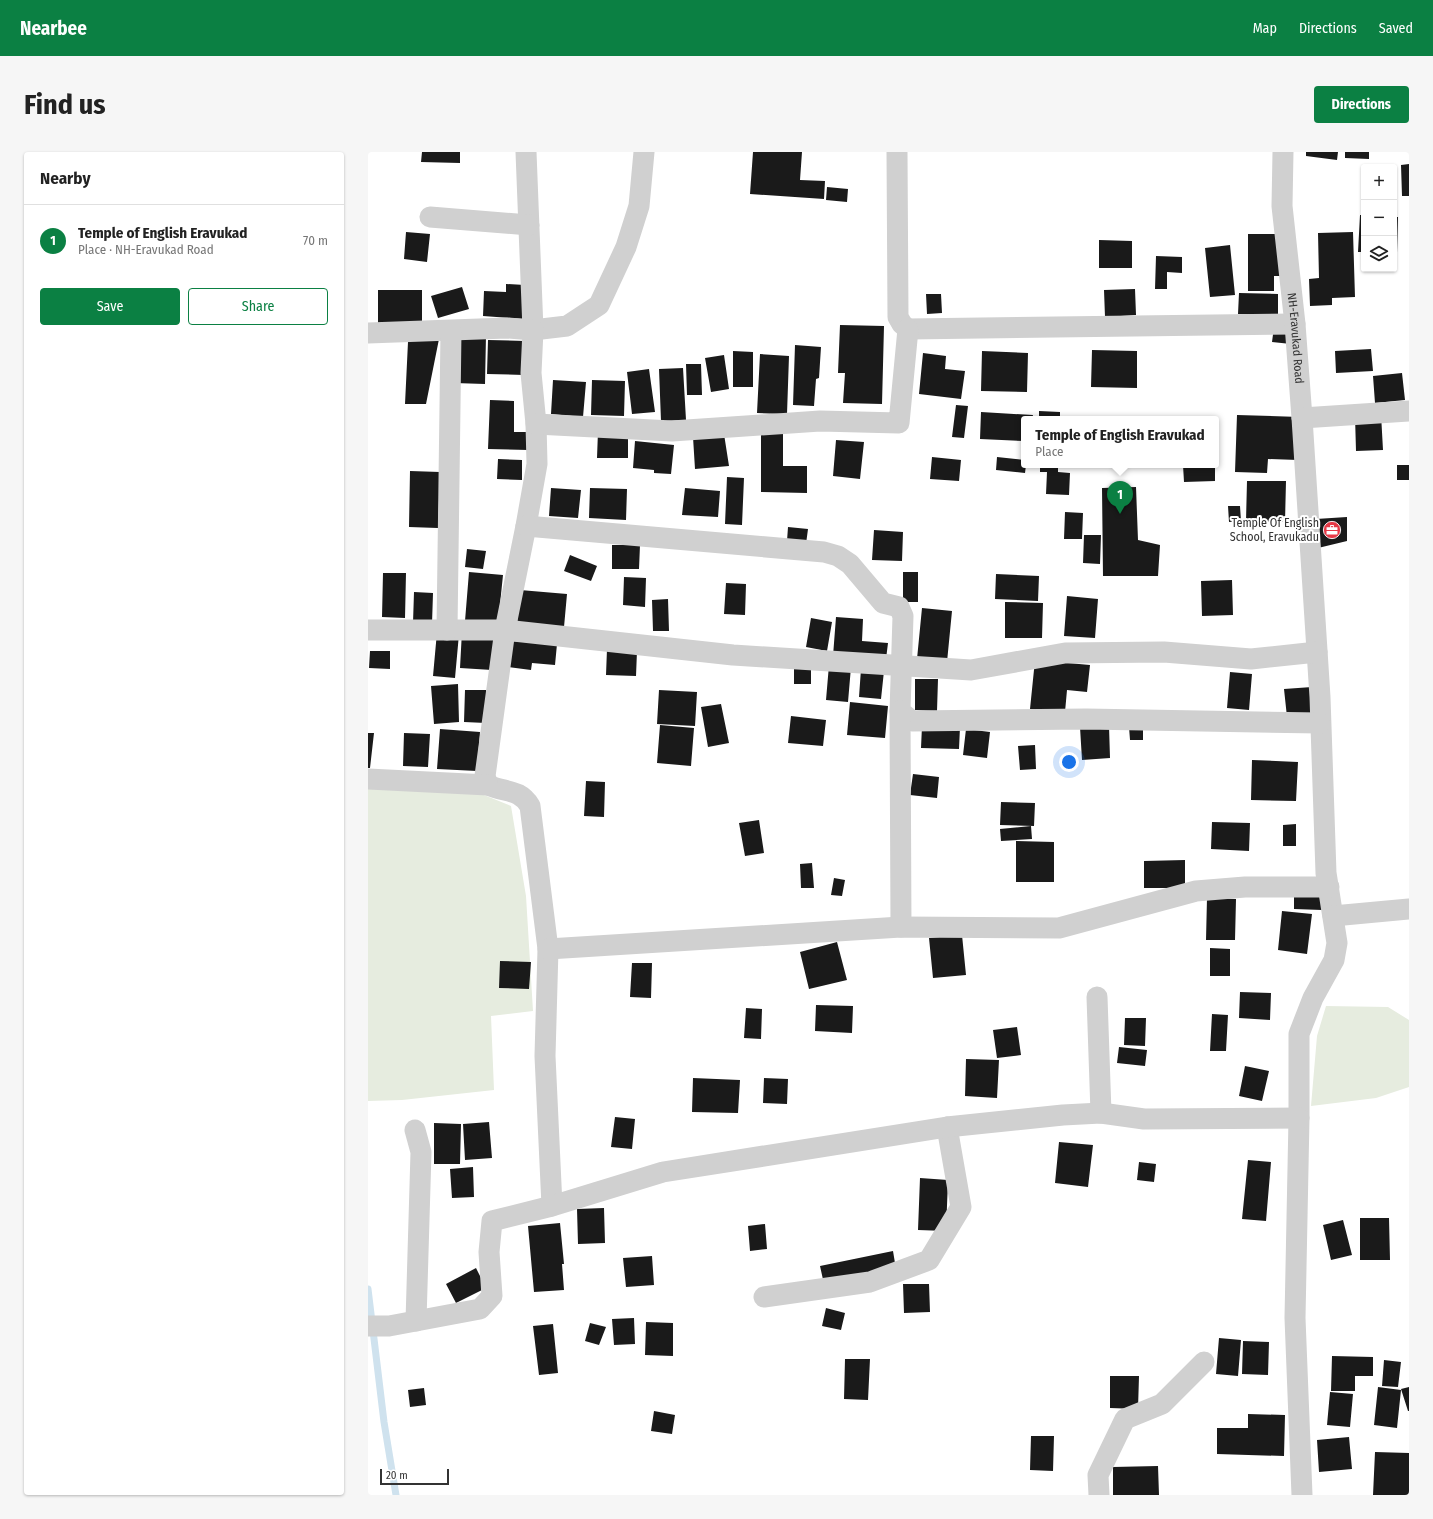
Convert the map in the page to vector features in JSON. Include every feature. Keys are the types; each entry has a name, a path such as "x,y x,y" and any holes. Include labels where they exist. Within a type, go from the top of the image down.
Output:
{"street":[{"path":"488,785 486,770 505,630 537,464 536,424 531,373 533,330 526,152"},
{"path":"368,333 507,328 533,330 567,326 599,305 626,246 639,206 644,152"},
{"path":"897,152 898,317 902,324 908,329 1295,324"},
{"name":"NH-Eravukad Road","path":"1283,152 1282,206 1295,324 1302,418 1317,652 1326,873 1337,943 1334,960 1313,998 1299,1034 1295,1318 1302,1495"},
{"path":"430,217 528,225"},
{"path":"536,424 672,431 820,421 899,423 908,329"},
{"path":"447,630 451,331"},
{"path":"1302,418 1409,411"},
{"path":"526,526 824,552 838,556 850,564 884,603 899,607 903,616 900,711 901,928"},
{"path":"368,630 505,630 733,655 971,670 1066,653 1164,652 1251,659 1317,652"},
{"path":"900,711 912,721 1086,719 1320,723"},
{"path":"368,779 488,785 496,789 516,792 525,798 530,806 548,949 545,1056 552,1206"},
{"path":"548,949 901,928 1059,928 1196,891 1245,887 1329,887"},
{"path":"1333,916 1409,909"},
{"path":"1097,997 1101,1113"},
{"path":"368,1326 388,1326 480,1309 492,1296 489,1252 492,1221 552,1206 663,1172 947,1127 1063,1114 1101,1113 1144,1119 1299,1118"},
{"path":"764,1297 870,1282 929,1260 961,1207 947,1127"},
{"path":"414,1130 421,1152 416,1321"},
{"path":"1099,1495 1098,1474 1124,1419 1162,1404 1204,1362"}],"shaded area":[{"path":"368,784 479,793 511,806 526,896 533,1011 491,1016 494,1090 402,1100 368,1101"},
{"path":"1326,1006 1388,1007 1409,1020 1409,1087 1376,1098 1311,1106 1317,1036"}],"building":[{"path":"422,152 460,152 460,163 421,162"},
{"path":"753,152 802,152 800,180 825,181 824,199 750,194"},
{"path":"1306,152 1338,152 1337,160 1306,156"},
{"path":"1345,152 1369,152 1369,159 1345,158"},
{"path":"1409,164 1409,196 1402,196 1401,165"},
{"path":"827,187 848,189 847,202 826,200"},
{"path":"1360,215 1361,215 1361,252 1358,252"},
{"path":"1397,217 1398,217 1397,253"},
{"path":"406,232 430,234 427,262 404,259"},
{"path":"1353,232 1355,297 1332,298 1332,305 1310,306 1309,279 1319,278 1318,233"},
{"path":"1248,234 1282,234 1282,276 1274,276 1274,291 1248,291"},
{"path":"1099,240 1132,241 1132,268 1099,268"},
{"path":"1230,245 1235,295 1210,297 1205,248"},
{"path":"1156,256 1182,257 1182,273 1167,272 1167,289 1155,289"},
{"path":"506,284 525,285 524,319 483,316 484,291 506,292"},
{"path":"462,287 469,309 438,318 431,296"},
{"path":"1135,289 1136,315 1105,317 1104,290"},
{"path":"378,290 422,290 422,324 378,324"},
{"path":"1239,293 1278,294 1278,315 1238,314"},
{"path":"926,294 941,294 942,313 927,314"},
{"path":"840,325 884,326 882,404 843,403 845,373 838,373"},
{"path":"1274,327 1292,329 1291,344 1272,342"},
{"path":"440,334 426,404 405,404 408,342"},
{"path":"455,335 486,335 485,384 454,383"},
{"path":"488,340 525,341 524,375 487,374"},
{"path":"795,345 821,347 819,378 816,379 814,406 793,405"},
{"path":"1371,349 1373,371 1336,373 1335,351"},
{"path":"1092,350 1137,351 1137,388 1091,387"},
{"path":"733,351 753,352 753,387 733,387"},
{"path":"982,351 1028,353 1027,392 981,391"},
{"path":"923,353 946,356 945,369 965,371 961,399 919,394"},
{"path":"760,354 789,356 787,414 757,413"},
{"path":"724,355 729,389 711,392 705,358"},
{"path":"686,364 701,364 702,395 687,395"},
{"path":"683,368 686,420 661,421 659,369"},
{"path":"649,369 655,412 632,414 627,372"},
{"path":"1402,373 1405,400 1375,403 1373,376"},
{"path":"553,380 586,382 583,417 551,414"},
{"path":"592,380 625,381 624,416 591,415"},
{"path":"490,400 514,401 514,432 528,432 528,450 488,449"},
{"path":"956,405 968,406 964,438 952,437"},
{"path":"1039,411 1060,412 1060,416 1039,416"},
{"path":"981,412 1033,415 1021,416 1021,441 980,439"},
{"path":"1381,414 1383,450 1356,451 1355,416"},
{"path":"1237,415 1300,417 1298,460 1268,459 1267,473 1235,472"},
{"path":"761,427 783,427 783,466 807,466 807,493 761,492"},
{"path":"598,431 628,432 628,458 597,458"},
{"path":"724,434 729,466 695,469 693,437"},
{"path":"836,440 864,442 860,479 833,476"},
{"path":"635,441 674,445 671,474 654,473 654,470 633,468"},
{"path":"932,457 961,460 959,481 930,479"},
{"path":"997,457 1021,460 1021,468 1026,468 1025,473 996,470"},
{"path":"498,459 522,460 522,480 497,479"},
{"path":"1397,465 1409,465 1409,480 1397,480"},
{"path":"1040,468 1058,468 1058,472 1070,473 1069,495 1046,494 1047,472 1040,472"},
{"path":"1183,468 1215,468 1215,481 1184,482"},
{"path":"410,471 440,472 438,528 409,527"},
{"path":"727,477 744,478 742,525 725,524"},
{"path":"1247,481 1286,481 1285,522 1246,521"},
{"path":"1136,487 1138,540 1160,545 1158,576 1103,576 1102,488"},
{"path":"551,488 581,490 578,518 549,516"},
{"path":"590,488 627,489 626,520 589,518"},
{"path":"685,488 720,491 718,517 682,515"},
{"path":"1228,506 1240,506 1241,521 1229,522"},
{"path":"1065,512 1083,513 1082,539 1064,539"},
{"name":"Temple Of English School, Eravukadu","path":"1347,517 1347,541 1318,548 1316,519"},
{"path":"788,527 808,529 806,544 787,541"},
{"path":"874,530 903,532 902,561 872,560"},
{"path":"1084,535 1101,535 1100,564 1083,563"},
{"path":"612,545 640,545 639,569 612,569"},
{"path":"467,549 486,551 483,569 465,567"},
{"path":"570,555 597,566 591,581 564,571"},
{"path":"469,572 503,575 498,624 465,621"},
{"path":"903,572 918,572 918,602 903,602"},
{"path":"383,573 406,573 405,618 382,617"},
{"path":"996,574 1039,576 1038,601 995,599"},
{"path":"624,577 646,578 645,607 623,605"},
{"path":"1232,580 1233,615 1202,616 1201,581"},
{"path":"726,583 746,584 745,615 724,614"},
{"path":"520,590 567,594 564,627 517,623"},
{"path":"414,592 433,593 432,624 413,623"},
{"path":"1067,596 1098,599 1095,638 1064,636"},
{"path":"668,599 669,631 653,631 652,600"},
{"path":"1005,602 1043,603 1042,638 1005,638"},
{"path":"922,608 952,611 947,662 917,659"},
{"path":"836,617 863,619 862,641 888,643 886,659 833,656"},
{"path":"811,618 832,622 827,651 806,647"},
{"path":"462,631 494,633 492,670 460,668"},
{"path":"437,632 459,634 455,678 433,676"},
{"path":"511,641 557,644 555,665 532,663 531,670 508,667"},
{"path":"607,649 637,651 636,676 606,675"},
{"path":"370,651 390,651 390,669 369,668"},
{"path":"1035,660 1090,665 1087,692 1067,690 1065,712 1030,709"},
{"path":"829,665 851,667 848,702 826,700"},
{"path":"794,667 811,667 811,684 794,684"},
{"path":"861,669 884,671 881,699 859,697"},
{"path":"1230,672 1252,674 1249,710 1227,708"},
{"path":"915,679 938,679 937,711 915,710"},
{"path":"458,684 459,722 434,724 431,686"},
{"path":"1312,687 1315,715 1287,717 1284,689"},
{"path":"465,690 486,690 486,723 464,722"},
{"path":"659,690 697,692 695,726 657,724"},
{"path":"850,702 888,706 885,738 847,735"},
{"path":"721,704 729,743 708,747 701,707"},
{"path":"791,716 826,720 823,746 788,743"},
{"path":"660,725 694,728 691,766 657,763"},
{"path":"922,726 960,727 959,749 921,748"},
{"path":"1109,726 1110,758 1082,760 1080,727"},
{"path":"1129,727 1143,727 1143,740 1130,740"},
{"path":"440,729 480,732 477,771 437,769"},
{"path":"966,729 990,732 987,758 963,755"},
{"path":"368,733 374,733 370,768 368,768"},
{"path":"404,733 430,734 428,767 403,766"},
{"path":"1035,745 1036,769 1020,770 1018,746"},
{"path":"1252,760 1298,762 1296,801 1251,800"},
{"path":"913,774 939,777 937,798 910,795"},
{"path":"586,781 605,782 604,817 584,816"},
{"path":"1001,802 1035,803 1034,826 1000,825"},
{"path":"759,820 764,853 745,856 739,823"},
{"path":"1212,822 1250,823 1249,851 1211,849"},
{"path":"1296,824 1296,846 1283,846 1283,825"},
{"path":"1031,826 1032,839 1001,841 1000,829"},
{"path":"1016,841 1054,842 1054,882 1016,882"},
{"path":"1185,860 1185,888 1144,888 1144,861"},
{"path":"812,863 814,888 801,888 800,864"},
{"path":"834,878 845,880 842,896 831,895"},
{"path":"1294,891 1323,892 1322,910 1294,909"},
{"path":"1207,898 1236,899 1235,940 1206,940"},
{"path":"1282,911 1312,914 1307,954 1278,950"},
{"path":"962,935 966,975 933,978 929,938"},
{"path":"837,942 847,980 809,989 800,952"},
{"path":"1210,948 1230,949 1230,976 1210,976"},
{"path":"500,961 531,962 529,989 499,988"},
{"path":"632,963 652,963 651,998 630,997"},
{"path":"1240,992 1271,993 1270,1020 1239,1018"},
{"path":"816,1005 853,1006 852,1033 815,1031"},
{"path":"746,1008 762,1009 761,1039 744,1038"},
{"path":"1212,1014 1228,1015 1226,1051 1210,1051"},
{"path":"1125,1018 1146,1018 1145,1046 1124,1045"},
{"path":"1017,1027 1021,1055 997,1058 993,1030"},
{"path":"1119,1047 1147,1050 1145,1066 1117,1063"},
{"path":"966,1059 999,1060 997,1098 965,1096"},
{"path":"1245,1066 1269,1071 1262,1101 1239,1096"},
{"path":"693,1078 740,1080 738,1113 692,1112"},
{"path":"764,1078 788,1079 787,1104 763,1103"},
{"path":"615,1117 635,1119 632,1149 611,1147"},
{"path":"489,1122 492,1158 465,1160 463,1124"},
{"path":"434,1123 461,1124 460,1164 434,1164"},
{"path":"1059,1142 1093,1145 1088,1187 1055,1183"},
{"path":"1248,1160 1271,1162 1266,1221 1242,1219"},
{"path":"1139,1162 1156,1164 1154,1182 1137,1180"},
{"path":"473,1167 474,1197 452,1198 450,1169"},
{"path":"920,1178 948,1180 946,1231 918,1230"},
{"path":"604,1208 605,1243 578,1244 577,1209"},
{"path":"1360,1218 1389,1218 1390,1260 1360,1260"},
{"path":"1343,1220 1352,1255 1331,1260 1323,1225"},
{"path":"560,1223 564,1264 562,1264 564,1290 534,1292 528,1226"},
{"path":"765,1224 767,1249 750,1251 748,1226"},
{"path":"893,1251 896,1269 824,1284 820,1266"},
{"path":"652,1256 654,1285 626,1287 623,1258"},
{"path":"476,1268 486,1288 456,1303 446,1284"},
{"path":"903,1284 929,1284 930,1312 904,1313"},
{"path":"826,1308 845,1313 841,1330 822,1326"},
{"path":"634,1318 635,1344 614,1345 612,1319"},
{"path":"646,1322 673,1323 673,1356 645,1355"},
{"path":"590,1323 606,1327 599,1345 585,1341"},
{"path":"553,1324 558,1373 539,1375 533,1326"},
{"path":"1219,1338 1241,1340 1238,1376 1216,1374"},
{"path":"1243,1341 1269,1342 1268,1375 1242,1374"},
{"path":"1332,1356 1373,1357 1373,1376 1355,1376 1355,1391 1331,1391"},
{"path":"845,1359 870,1359 868,1400 844,1399"},
{"path":"1384,1360 1401,1362 1398,1387 1382,1386"},
{"path":"1110,1376 1139,1376 1138,1409 1110,1408"},
{"path":"1378,1387 1401,1390 1397,1428 1374,1425"},
{"path":"1409,1387 1409,1411 1408,1411 1401,1389"},
{"path":"424,1388 426,1405 410,1407 408,1390"},
{"path":"1330,1392 1353,1394 1350,1427 1327,1425"},
{"path":"654,1411 675,1415 672,1434 651,1431"},
{"path":"1248,1414 1285,1415 1284,1456 1217,1454 1217,1428 1248,1428"},
{"path":"1031,1436 1054,1436 1053,1471 1030,1470"},
{"path":"1349,1437 1352,1469 1319,1472 1317,1440"},
{"path":"1375,1452 1409,1453 1409,1495 1373,1495"},
{"path":"1158,1466 1159,1495 1113,1495 1113,1467"}],"waterway":[{"path":"368,1289 384,1422 396,1495"}],"place":[{"name":"Temple of English Eravukad","path":"1120,514"},
{"name":"Temple Of English School, Eravukadu","path":"1332,530"}]}
